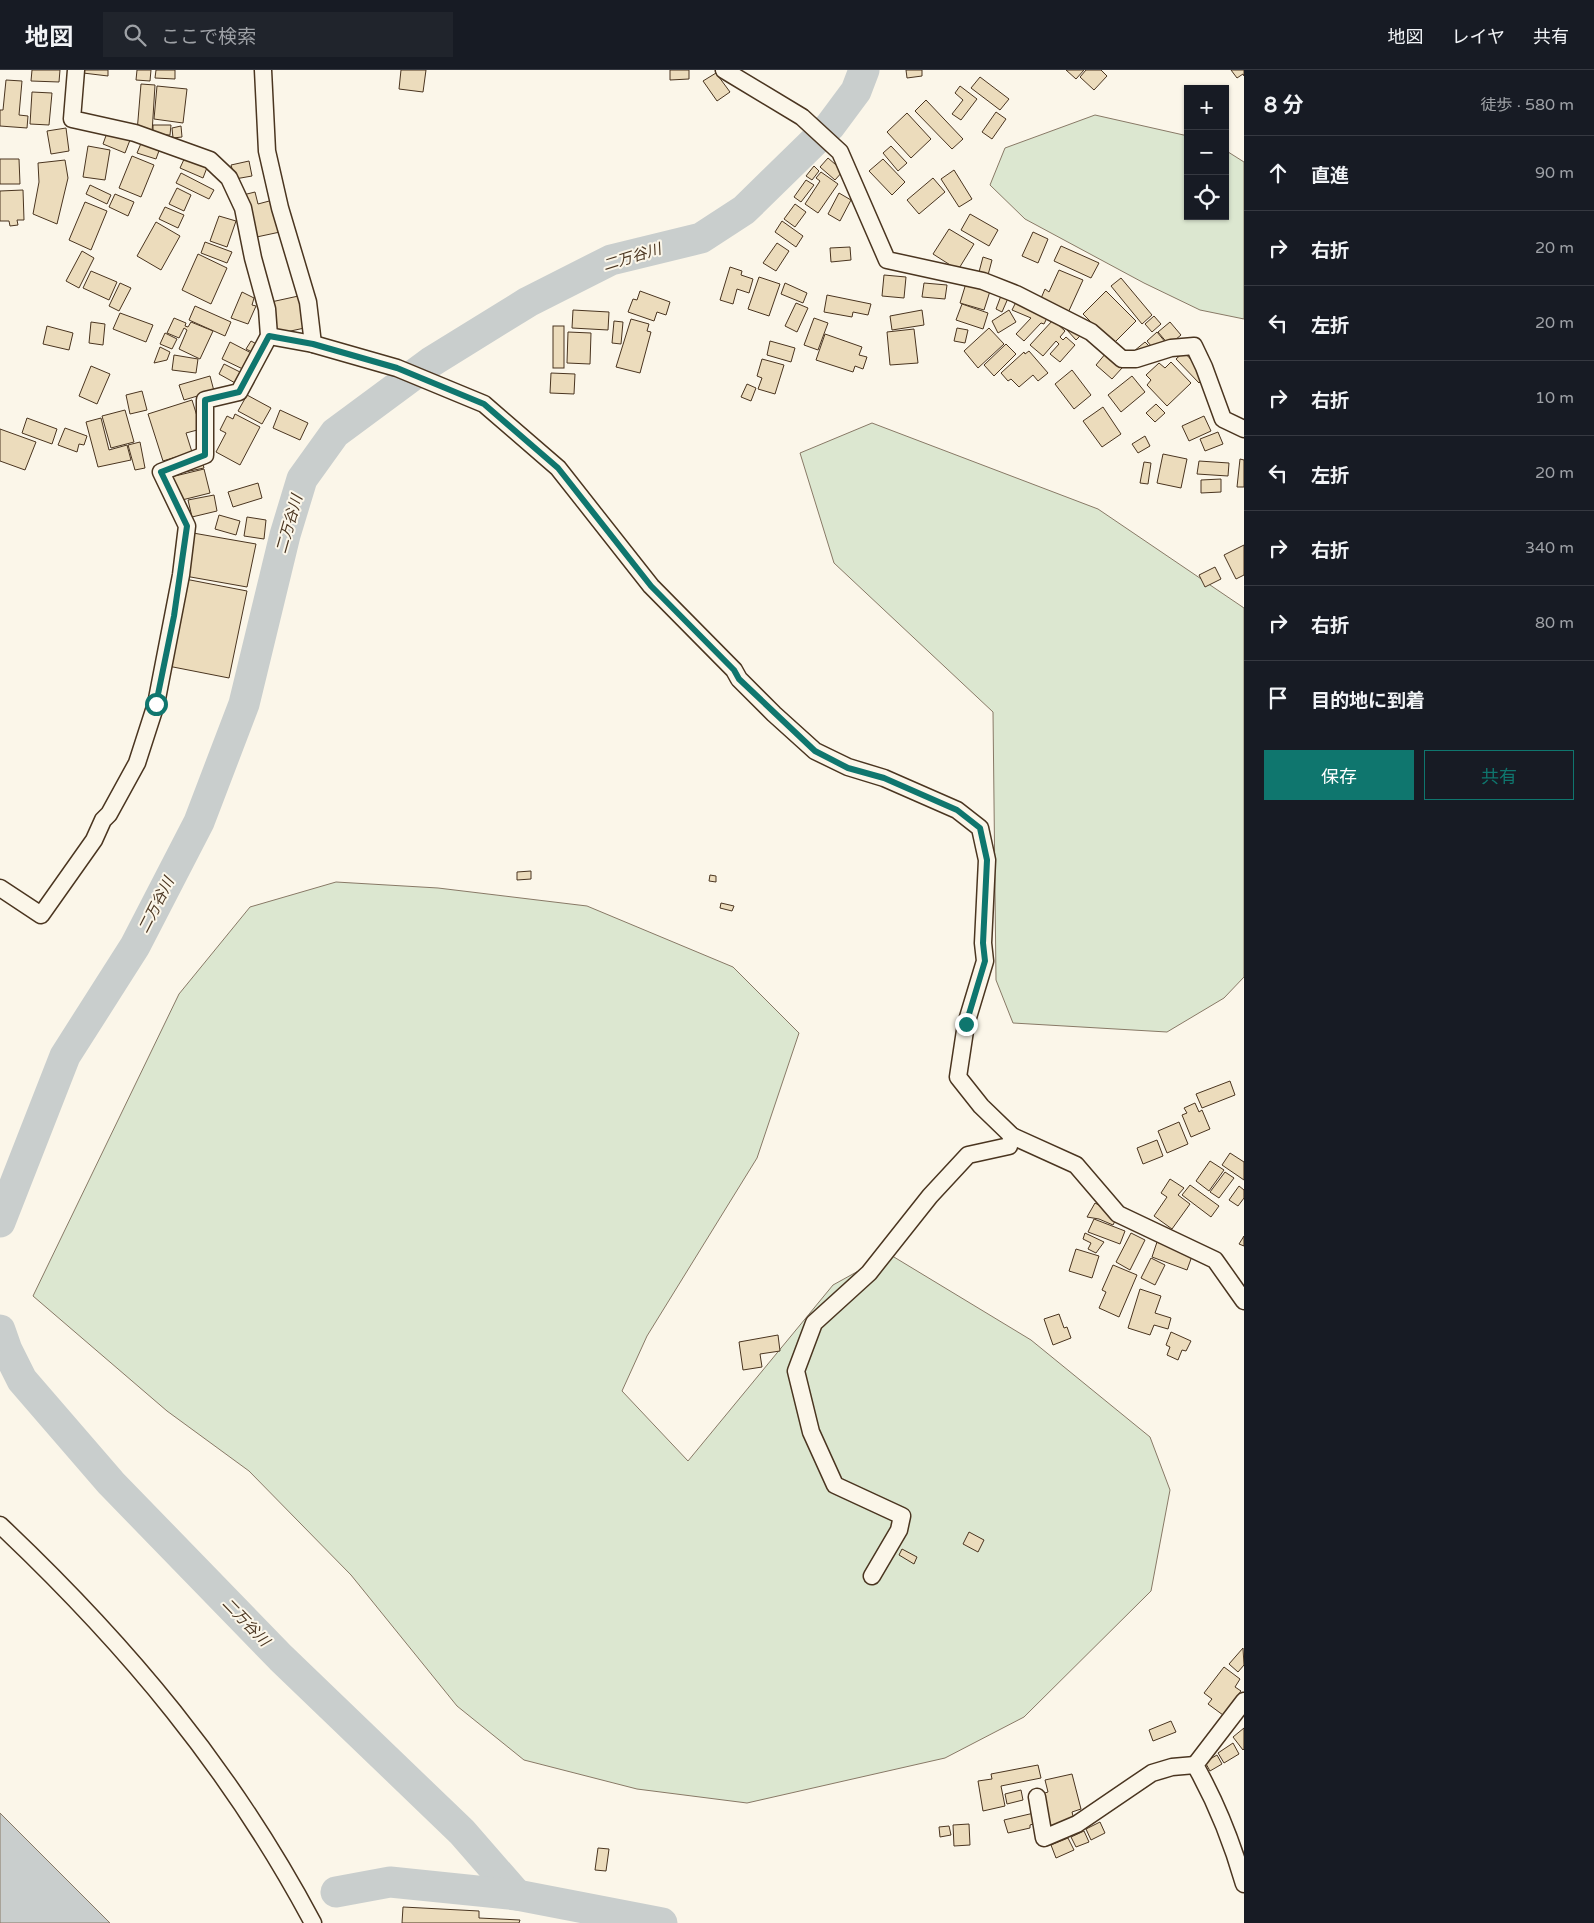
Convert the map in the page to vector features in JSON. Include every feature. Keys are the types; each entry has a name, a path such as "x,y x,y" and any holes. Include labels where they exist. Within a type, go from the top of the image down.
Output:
{"street":[{"path":"0,888 41,915 94,840 103,820 109,814 136,763 164,674 187,526 161,472 205,455 205,400 239,392 269,336 267,309 253,258 243,208 229,178 210,160 135,133 72,119 76,70"},
{"path":"264,70 267,150 280,208 308,302 313,344"},
{"path":"724,70 802,117 840,152 887,260 983,281 1016,294 1091,332 1122,359 1136,360 1171,348 1194,346 1204,366 1223,419 1244,429"},
{"path":"269,336 313,344 397,368 430,380 484,404 558,468 651,586 734,670 739,679 815,751 848,768 884,778 957,810 980,828 987,860 983,943 985,961 966,1024 958,1077 981,1106 1012,1136 1076,1165 1118,1214 1214,1260 1244,1301"},
{"path":"872,1576 899,1530 902,1516 835,1485 811,1432 796,1371 814,1323 869,1273 930,1196 968,1155 1009,1146 1012,1136"},
{"path":"0,1525 59,1581 142,1671 217,1766 282,1865 313,1923"},
{"path":"1037,1797 1044,1838 1077,1824 1152,1773 1172,1767 1195,1765 1244,1701"},
{"path":"1195,1765 1218,1811 1234,1850 1244,1884"}],"green space":[{"path":"1095,115 1184,135 1184,220 1229,220 1229,153 1244,162 1244,319 1200,310 1144,283 1025,219 990,185 1005,148"},
{"path":"872,423 1098,509 1244,608 1244,977 1224,998 1167,1032 1013,1023 996,980 993,712 834,563 800,453"},
{"path":"336,882 438,888 587,906 733,967 799,1033 757,1158 647,1336 622,1391 688,1461 833,1285 889,1254 1031,1340 1150,1437 1170,1490 1151,1591 1024,1717 945,1758 747,1803 637,1789 524,1760 457,1706 351,1575 249,1471 167,1411 33,1296 179,994 250,907"}],"shaded area":[{"path":"0,1813 110,1923 0,1923"}],"building":[{"path":"32,70 60,70 59,82 31,81"},
{"path":"84,70 108,70 108,76 83,73"},
{"path":"137,70 151,70 150,81 136,80"},
{"path":"156,70 175,70 175,79 155,78"},
{"path":"401,70 426,70 423,92 399,89"},
{"path":"670,70 689,70 689,79 670,80"},
{"path":"906,70 922,70 922,76 907,78"},
{"path":"1066,70 1084,70 1076,79"},
{"path":"1086,70 1101,70 1107,76 1094,90 1080,77"},
{"path":"1231,70 1244,70 1244,76 1243,74 1237,78"},
{"path":"716,73 730,92 717,101 703,81"},
{"path":"980,77 1009,99 1000,110 971,88"},
{"path":"6,80 22,81 19,115 28,116 27,128 0,126 0,110 3,110"},
{"path":"141,84 155,85 152,133 137,132"},
{"path":"157,86 187,89 183,123 154,119"},
{"path":"960,86 977,99 961,120 952,114 963,100 955,93"},
{"path":"32,92 52,93 49,125 30,124"},
{"path":"926,100 963,139 952,149 915,111"},
{"path":"996,112 1006,119 992,139 982,132"},
{"path":"907,113 931,139 911,158 887,132"},
{"path":"153,125 171,125 170,135 153,135"},
{"path":"181,126 182,137 173,138 172,128"},
{"path":"66,128 69,151 51,154 47,131"},
{"path":"108,130 130,140 125,153 103,144"},
{"path":"142,141 160,148 156,159 137,153"},
{"path":"88,146 110,150 105,180 83,177"},
{"path":"891,146 907,163 898,171 883,153"},
{"path":"186,155 208,165 203,178 180,168"},
{"path":"132,156 154,165 141,197 119,188"},
{"path":"828,158 843,171 835,180 820,167"},
{"path":"0,159 19,159 20,184 0,184"},
{"path":"883,159 905,182 892,195 869,171"},
{"path":"65,160 68,178 57,224 33,214 39,182 38,163"},
{"path":"249,161 252,176 235,179 231,165"},
{"path":"814,166 819,171 812,180 806,176"},
{"path":"954,170 972,199 959,207 941,179"},
{"path":"821,172 838,184 818,213 805,204 820,181 816,178"},
{"path":"181,173 214,190 209,199 176,183"},
{"path":"933,178 945,192 919,214 907,200"},
{"path":"806,180 814,185 801,202 794,197"},
{"path":"90,185 111,195 107,204 86,194"},
{"path":"177,188 191,195 184,211 169,204"},
{"path":"23,190 24,220 17,220 18,225 10,226 9,221 0,221 0,191"},
{"path":"255,192 258,204 273,200 280,232 252,238 243,195"},
{"path":"839,193 851,200 840,221 828,214"},
{"path":"115,194 134,202 128,216 109,207"},
{"path":"85,202 107,211 91,250 69,240"},
{"path":"795,204 806,212 795,227 784,219"},
{"path":"165,207 184,215 178,228 159,219"},
{"path":"970,214 998,230 989,246 961,230"},
{"path":"219,216 236,221 227,247 210,241"},
{"path":"782,221 803,236 796,247 775,232"},
{"path":"156,222 180,236 161,270 137,256"},
{"path":"949,229 974,244 958,270 933,254"},
{"path":"1033,232 1048,239 1038,263 1022,256"},
{"path":"205,242 232,252 227,263 201,253"},
{"path":"777,243 789,251 776,271 763,263"},
{"path":"1061,246 1099,263 1091,278 1054,261"},
{"path":"850,247 851,260 831,262 830,248"},
{"path":"82,251 94,258 79,288 66,281"},
{"path":"198,254 227,268 211,304 182,290"},
{"path":"983,257 992,260 988,275 979,272"},
{"path":"730,267 742,271 741,275 753,279 749,293 737,289 733,304 720,300"},
{"path":"1059,270 1083,280 1067,315 1039,303 1045,289 1049,292"},
{"path":"91,271 117,282 109,300 83,288"},
{"path":"884,275 906,277 904,298 882,296"},
{"path":"759,277 780,284 769,316 748,309"},
{"path":"1121,278 1152,315 1142,324 1111,286"},
{"path":"967,280 991,288 984,310 960,303"},
{"path":"120,283 131,288 119,311 109,306"},
{"path":"785,283 807,293 803,303 781,294"},
{"path":"924,283 947,285 945,299 922,297"},
{"path":"640,291 670,302 666,315 657,312 654,321 628,312 633,299 637,300"},
{"path":"1106,291 1136,321 1113,344 1083,314"},
{"path":"242,292 254,298 252,305 256,306 248,324 231,318"},
{"path":"1002,293 1009,296 1002,312 996,309"},
{"path":"303,295 309,327 277,334 271,302"},
{"path":"827,295 871,304 868,315 853,312 852,317 824,312"},
{"path":"1017,300 1049,314 1044,324 1041,323 1024,341 1016,334 1031,318 1012,310"},
{"path":"796,303 808,308 797,332 785,326"},
{"path":"962,304 988,313 983,329 956,320"},
{"path":"195,306 231,322 225,336 189,320"},
{"path":"573,310 609,312 608,330 572,328"},
{"path":"922,310 924,325 892,330 890,316"},
{"path":"1009,310 1016,322 998,333 992,321"},
{"path":"120,313 153,325 146,342 113,329"},
{"path":"1154,316 1161,324 1152,332 1145,324"},
{"path":"174,318 186,323 185,326 188,327 191,322 213,331 200,359 179,349 187,330 184,328 179,338 167,333"},
{"path":"814,318 828,323 818,350 804,345"},
{"path":"631,319 649,324 647,331 651,332 640,373 616,367"},
{"path":"1053,320 1065,331 1060,337 1063,340 1066,337 1075,345 1060,362 1050,354 1059,344 1056,341 1043,356 1030,345"},
{"path":"614,321 623,322 621,344 612,343"},
{"path":"91,322 105,324 103,345 89,343"},
{"path":"1170,322 1181,335 1169,345 1158,332"},
{"path":"1072,324 1082,334 1076,340 1067,330"},
{"path":"47,326 73,333 69,350 43,344"},
{"path":"553,326 564,326 564,368 553,368"},
{"path":"957,328 968,330 965,343 954,341"},
{"path":"989,328 1004,344 978,368 964,351"},
{"path":"914,329 918,363 890,365 887,332"},
{"path":"568,332 591,333 590,364 567,363"},
{"path":"1157,332 1166,343 1156,352 1147,341"},
{"path":"165,333 177,339 172,349 160,344"},
{"path":"825,334 862,347 859,355 867,357 863,369 855,366 853,372 816,360"},
{"path":"251,341 262,347 258,355 246,349"},
{"path":"770,341 795,348 791,362 767,355"},
{"path":"230,342 257,356 249,372 222,359"},
{"path":"1145,342 1150,347 1134,351"},
{"path":"1006,344 1016,354 994,376 984,365"},
{"path":"160,347 170,352 167,360 154,363"},
{"path":"1029,351 1048,373 1038,381 1033,375 1019,387 1011,379 1008,381 1001,373 1024,352 1025,354"},
{"path":"1184,352 1206,376 1199,383 1176,359"},
{"path":"1106,353 1122,368 1112,379 1096,365"},
{"path":"174,355 198,359 196,373 172,370"},
{"path":"762,359 784,365 775,394 758,389 762,378 757,376"},
{"path":"1171,362 1191,383 1167,406 1147,385 1151,380 1146,375 1159,363 1165,368"},
{"path":"224,364 242,373 237,384 219,374"},
{"path":"91,366 110,374 97,404 79,396"},
{"path":"1072,370 1091,395 1074,409 1055,384"},
{"path":"551,373 575,374 574,394 550,393"},
{"path":"210,376 214,391 184,400 179,385"},
{"path":"1132,376 1145,392 1121,412 1108,395"},
{"path":"747,384 756,388 751,401 741,397"},
{"path":"142,391 147,410 130,414 126,395"},
{"path":"247,395 271,408 262,424 238,411"},
{"path":"192,400 201,429 186,433 192,452 163,461 148,414"},
{"path":"1156,404 1165,413 1155,422 1146,413"},
{"path":"1103,407 1121,434 1102,447 1083,421"},
{"path":"125,410 134,442 111,448 102,416"},
{"path":"280,410 308,423 300,440 273,428"},
{"path":"235,414 260,427 240,465 216,452 226,433 220,430 227,416 233,419"},
{"path":"1204,416 1211,431 1189,441 1182,426"},
{"path":"27,418 57,429 52,444 22,433"},
{"path":"101,418 109,450 127,445 131,460 98,467 86,422"},
{"path":"65,428 87,436 84,445 79,444 77,452 58,445"},
{"path":"0,429 36,442 25,470 0,461"},
{"path":"1218,432 1223,444 1205,451 1200,439"},
{"path":"1145,436 1150,446 1138,453 1132,444"},
{"path":"140,442 145,468 135,470 128,445"},
{"path":"1163,454 1187,459 1181,488 1157,483"},
{"path":"1240,459 1244,460 1244,487 1237,487"},
{"path":"202,461 204,468 185,472 184,465"},
{"path":"1199,461 1229,463 1228,476 1197,474"},
{"path":"1144,462 1151,463 1148,484 1140,483"},
{"path":"204,469 210,493 182,500 180,493 175,494 171,477"},
{"path":"1221,479 1221,492 1201,493 1201,480"},
{"path":"258,483 262,498 233,507 228,492"},
{"path":"214,495 217,511 192,517 188,500"},
{"path":"219,515 240,521 236,535 215,529"},
{"path":"247,517 266,520 264,539 244,536"},
{"path":"193,533 256,544 247,587 185,576"},
{"path":"1244,545 1244,575 1236,579 1224,555"},
{"path":"1215,567 1221,579 1205,587 1199,575"},
{"path":"185,579 247,591 229,678 168,666"},
{"path":"531,871 531,879 517,880 517,872"},
{"path":"710,875 716,876 716,882 709,881"},
{"path":"721,903 734,906 732,911 720,908"},
{"path":"1230,1081 1235,1095 1202,1108 1196,1094"},
{"path":"1195,1103 1199,1112 1202,1110 1210,1129 1191,1137 1182,1115 1187,1113 1184,1108"},
{"path":"1179,1122 1188,1144 1167,1153 1158,1131"},
{"path":"1157,1140 1163,1156 1143,1164 1137,1148"},
{"path":"1230,1153 1244,1162 1244,1180 1222,1165"},
{"path":"1210,1161 1224,1170 1209,1191 1196,1181"},
{"path":"1225,1172 1234,1178 1219,1198 1210,1192"},
{"path":"1170,1179 1184,1188 1178,1195 1190,1204 1172,1229 1154,1216 1167,1197 1161,1193"},
{"path":"1190,1185 1219,1206 1211,1217 1182,1195"},
{"path":"1239,1186 1244,1190 1244,1198 1238,1206 1229,1200"},
{"path":"1095,1203 1118,1215 1113,1225 1099,1219 1087,1217"},
{"path":"1094,1219 1125,1231 1120,1244 1088,1232"},
{"path":"1085,1233 1104,1242 1096,1253 1088,1249 1091,1243 1083,1239"},
{"path":"1131,1233 1145,1240 1130,1270 1116,1262"},
{"path":"1244,1236 1244,1246 1239,1244"},
{"path":"1157,1242 1192,1256 1187,1270 1152,1257"},
{"path":"1076,1249 1099,1256 1092,1278 1069,1271"},
{"path":"1151,1258 1165,1265 1155,1285 1141,1278"},
{"path":"1113,1265 1137,1275 1119,1317 1099,1308 1106,1292 1102,1290"},
{"path":"1140,1289 1161,1296 1155,1313 1171,1318 1168,1329 1154,1325 1150,1335 1128,1328"},
{"path":"1059,1314 1064,1328 1067,1327 1071,1338 1053,1345 1044,1319"},
{"path":"1171,1332 1191,1341 1186,1351 1182,1350 1178,1360 1167,1355 1170,1347 1166,1345"},
{"path":"778,1335 780,1351 760,1354 762,1367 743,1370 739,1342"},
{"path":"969,1532 984,1540 978,1552 963,1544"},
{"path":"902,1549 917,1557 914,1564 899,1555"},
{"path":"1243,1648 1244,1665 1238,1672 1229,1664"},
{"path":"1224,1667 1240,1679 1235,1687 1241,1691 1223,1715 1208,1704 1212,1699 1204,1693"},
{"path":"1171,1721 1176,1732 1153,1741 1149,1730"},
{"path":"1244,1728 1244,1749 1243,1750 1233,1737"},
{"path":"1233,1743 1239,1754 1224,1763 1218,1753"},
{"path":"1217,1755 1222,1764 1210,1771 1205,1762"},
{"path":"1038,1765 1041,1778 1001,1786 1005,1806 983,1811 978,1781 992,1779 991,1774"},
{"path":"1072,1774 1081,1809 1072,1812 1074,1820 1051,1826 1042,1794 1048,1792 1045,1780"},
{"path":"1021,1790 1023,1800 1007,1804 1005,1794"},
{"path":"1034,1813 1036,1823 1030,1825 1030,1828 1008,1833 1004,1820"},
{"path":"1100,1822 1105,1833 1091,1840 1086,1829"},
{"path":"969,1824 970,1845 954,1846 953,1825"},
{"path":"949,1826 951,1835 940,1837 939,1827"},
{"path":"1084,1831 1089,1842 1076,1847 1071,1837"},
{"path":"1068,1838 1074,1850 1056,1858 1051,1845"},
{"path":"598,1848 609,1849 606,1871 595,1870"},
{"path":"403,1907 479,1911 479,1918 520,1920 519,1923 402,1923"}],"waterway":[{"name":"二万谷川","path":"0,1222 65,1056 135,946 199,822 244,704 285,535 302,479 335,433 431,362 528,302 611,260 701,238 744,210 830,126 856,91 864,70"},
{"name":"二万谷川","path":"0,1330 7,1350 22,1380 111,1483 281,1658 462,1832 517,1895"},
{"name":"二万谷川","path":"336,1892 390,1882 517,1895 662,1923"}],"route":[{"path":"156,704 164,674 181,575 187,526 161,472 205,455 205,400 239,392 269,336 313,344 397,368 430,380 484,404 558,468 651,586 734,670 739,679 815,751 848,768 884,778 957,810 980,828 987,860 983,943 985,961 966,1024"}]}
